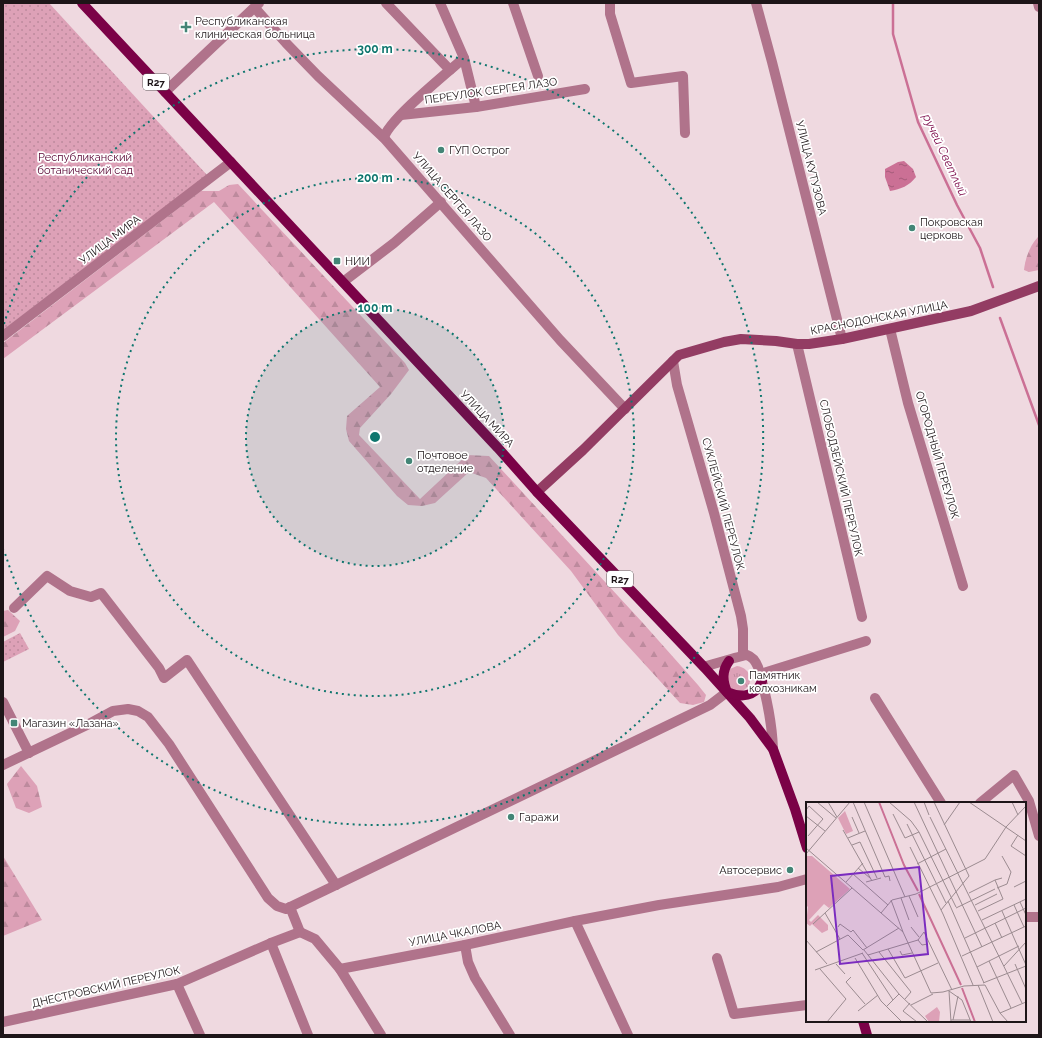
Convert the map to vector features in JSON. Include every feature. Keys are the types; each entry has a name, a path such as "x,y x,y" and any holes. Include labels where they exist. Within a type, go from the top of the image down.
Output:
{"main road":[{"name":"УЛИЦА МИРА","path":"82,3 537,492 727,692"},
{"path":"729,661 725,667 723,677 723,682 727,692 738,695 751,695 757,691 761,677"},
{"name":"R27","path":"727,692 750,718 773,749 795,809 806,845"},
{"path":"863,1022 867,1035"}],"street":[{"path":"386,3 450,70"},
{"path":"440,3 464,58 476,107"},
{"path":"513,3 538,76"},
{"path":"610,3 610,14 631,83 683,76 685,133"},
{"name":"УЛИЦА КУТУЗОВА","path":"756,3 842,339"},
{"path":"1038,3 1039,7"},
{"path":"165,92 257,5"},
{"name":"УЛИЦА СЕРГЕЯ ЛАЗО","path":"257,5 278,34 318,76 384,138 560,340 625,409"},
{"name":"ПЕРЕУЛОК СЕРГЕЯ ЛАЗО","path":"384,138 386,131 401,115 464,58"},
{"name":"ПЕРЕУЛОК СЕРГЕЯ ЛАЗО","path":"401,115 476,107 585,89"},
{"name":"УЛИЦА МИРА","path":"3,336 231,162"},
{"path":"343,282 394,243 441,202"},
{"name":"КРАСНОДОНСКАЯ УЛИЦА","path":"537,492 583,450 679,355 724,342 741,339 797,344 809,344 842,339 971,311 1039,286"},
{"name":"ОГОРОДНЫЙ ПЕРЕУЛОК","path":"890,329 908,403 963,586"},
{"name":"СЛОБОДЗЕЙСКИЙ ПЕРЕУЛОК","path":"797,344 862,617"},
{"name":"СУКЛЕЙСКИЙ ПЕРЕУЛОК","path":"672,361 741,616 744,655"},
{"path":"14,608 47,576 70,591 92,597 101,593 159,668 164,678 187,660 336,885"},
{"path":"761,677 866,640"},
{"path":"704,667 729,661 744,655 755,660 761,677 772,729 773,749"},
{"path":"3,765 113,710 128,709 148,717 169,744 268,898 272,903 286,909 710,705 727,692"},
{"path":"875,698 940,802"},
{"path":"3,702 29,753"},
{"path":"981,802 1014,775 1029,801 1039,836"},
{"name":"УЛИЦА ЧКАЛОВА","path":"340,969 465,945 575,921 659,905 778,887 806,879"},
{"path":"290,907 300,932 315,939 340,969 381,1035"},
{"path":"1026,917 1039,917"},
{"path":"575,921 628,1035"},
{"name":"ДНЕСТРОВСКИЙ ПЕРЕУЛОК","path":"3,1022 177,984 270,943 300,932"},
{"path":"270,943 308,1035"},
{"path":"465,945 468,962 475,978 510,1035"},
{"path":"717,958 734,1014 806,1005"},
{"path":"177,984 200,1035"}],"green space":[{"name":"Республиканский ботанический сад","path":"3,3 49,3 207,175 3,330"},
{"path":"238,184 405,363 409,370 391,394 360,428 359,435 420,499 467,455 489,456 698,685 706,695 704,702 693,705 680,703 618,635 571,571 486,478 469,472 435,503 422,506 408,505 397,496 349,441 346,429 347,416 380,387 214,202 3,359 3,343 201,191 219,191 229,185"},
{"path":"1038,237 1039,270 1029,272 1024,270 1025,261 1030,248"},
{"path":"8,610 20,621 15,631 3,637 3,611"},
{"path":"20,633 29,649 3,662 3,642"},
{"path":"737,666 746,670 750,677 749,685 742,691 729,689 725,677 730,669"},
{"path":"21,766 37,786 42,807 29,813 16,808 7,784"},
{"path":"3,856 42,920 3,936"}],"water":[{"path":"904,161 913,169 916,177 911,183 904,187 890,191 885,177 885,169 898,162"}],"waterway":[{"name":"ручей Светлый","path":"893,3 893,34 918,122 957,205 980,248 993,287"},
{"name":"ручей Светлый","path":"1000,318 1039,425"}],"place":[{"name":"Республиканская клиническая больница","path":"186,27"},
{"name":"ГУП Острог","path":"441,150"},
{"name":"Покровская церковь","path":"912,228"},
{"name":"НИИ","path":"337,261"},
{"name":"Почтовое отделение","path":"409,461"},
{"name":"Памятник колхозникам","path":"741,681"},
{"name":"Магазин «Лазана»","path":"14,723"},
{"name":"Гаражи","path":"511,817"},
{"name":"Автосервис","path":"790,870"}]}
